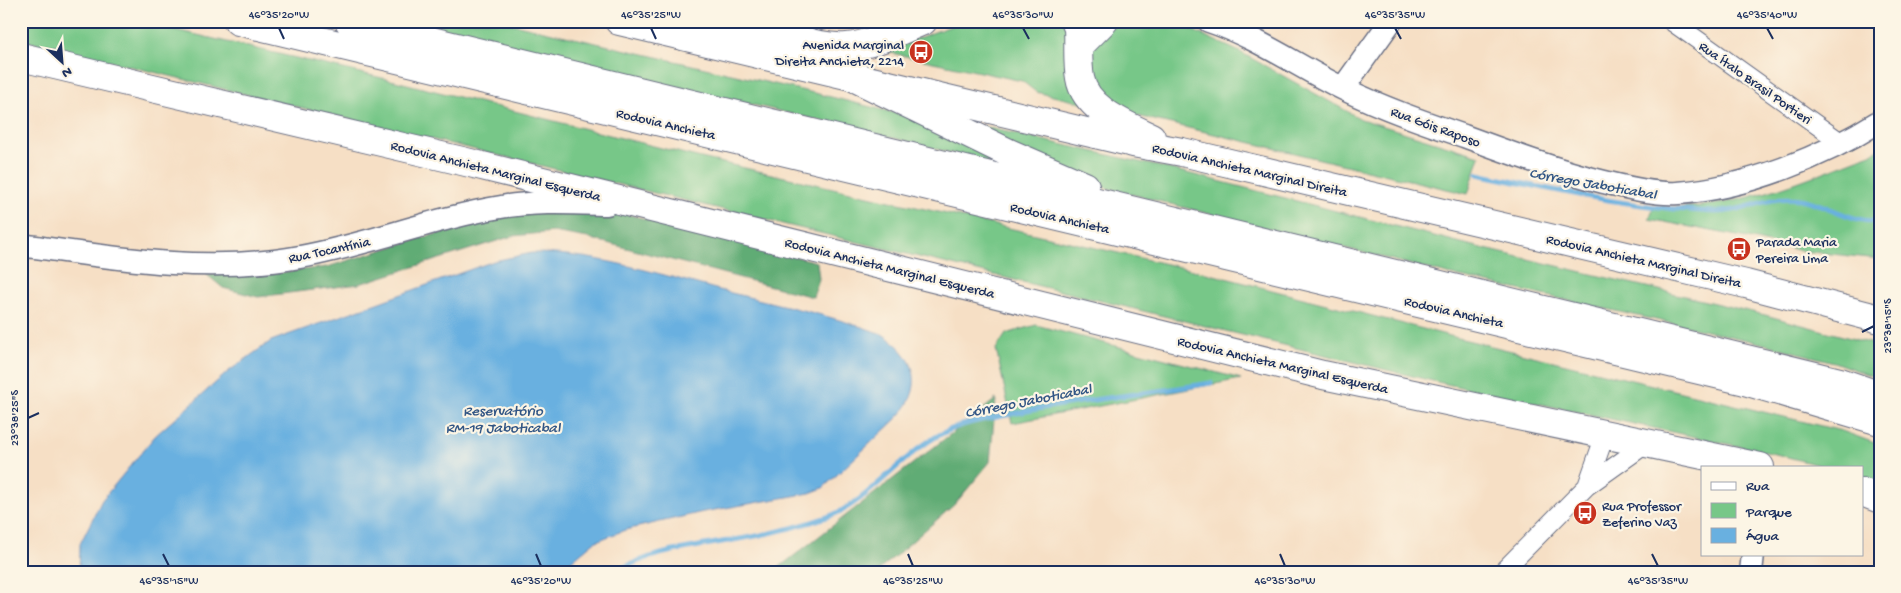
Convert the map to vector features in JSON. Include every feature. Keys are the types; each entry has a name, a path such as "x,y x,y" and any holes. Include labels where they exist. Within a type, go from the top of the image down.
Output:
{"highway":[{"name":"Rodovia Anchieta","path":"238,21 1745,381 1880,421"},
{"name":"Rodovia Anchieta","path":"348,21 1176,223 1716,351 1840,382 1880,396"},
{"name":"Rodovia Anchieta Marginal Direita","path":"619,21 1133,143 1182,152 1785,293 1880,319"},
{"path":"697,39 722,30 746,28 825,47 848,47 864,44 923,21"},
{"path":"1104,21 1077,34 1080,80 1086,94 1100,108 1139,131 1182,152"},
{"name":"Rodovia Anchieta Marginal Esquerda","path":"21,58 635,204 1323,375 1754,466"},
{"path":"847,74 1048,172 1176,223"},
{"path":"1864,493 1880,499"}],"street":[{"name":"Rua Góis Raposo","path":"1209,21 1259,43 1343,88 1396,112 1559,171 1626,187 1677,194 1719,187 1793,164 1842,143 1880,121"},
{"path":"1343,88 1391,21"},
{"name":"Rua Ítalo Brasil Portieri","path":"1671,21 1842,143"},
{"name":"Rua Tocantínia","path":"21,245 162,263 217,265 248,263 308,255 502,207 546,203 635,204"},
{"path":"1587,486 1606,435"},
{"path":"1502,572 1587,486 1646,444"},
{"path":"1751,572 1753,556"}],"green space":[{"path":"21,21 137,21 395,81 701,158 1206,273 1454,337 1842,431 1880,445 1880,484 1864,478 1864,466 1822,466 1780,455 1437,382 21,40"},
{"path":"397,21 500,21 827,96 911,117 1047,180 915,143"},
{"path":"965,21 1161,21 1183,26 1240,52 1361,119 1480,156 1468,194 1036,92 1022,81 882,51"},
{"path":"958,121 1175,170 1485,249 1765,315 1880,346 1880,379 1834,362 1752,341 1456,276 1092,184"},
{"path":"1880,148 1880,259 1802,251 1748,238 1649,219 1654,206 1710,205 1738,200 1792,184 1871,154"},
{"path":"519,213 626,214 817,262 819,279 813,297 588,238 553,232 513,236 359,284 258,297 223,288 206,274 270,274 327,267 417,239"},
{"path":"1036,325 1241,379 1012,423 996,349 1006,334"},
{"path":"996,399 990,462 955,504 877,572 773,572"}],"water":[{"name":"Reservatório RM-19 Jaboticabal","path":"532,253 580,257 629,266 823,315 882,334 903,351 909,361 914,383 912,394 898,417 823,488 810,493 703,512 625,530 594,542 558,572 79,572 80,544 102,500 155,436 229,371 271,341 494,261"}],"waterway":[{"name":"Córrego Jaboticabal","path":"1478,174 1595,198 1684,210 1725,212 1778,199 1800,199 1859,219 1880,221"},
{"name":"Córrego Jaboticabal","path":"615,572 656,555 765,534 827,517 857,501 928,442 943,433 968,423 1037,409 1211,383"}],"place":[{"name":"Avenida Marginal Direita Anchieta, 2214","path":"921,52"},
{"name":"Parada Maria Pereira Lima","path":"1739,249"},
{"name":"Rua Professor Zeferino Vaz","path":"1585,513"}]}
